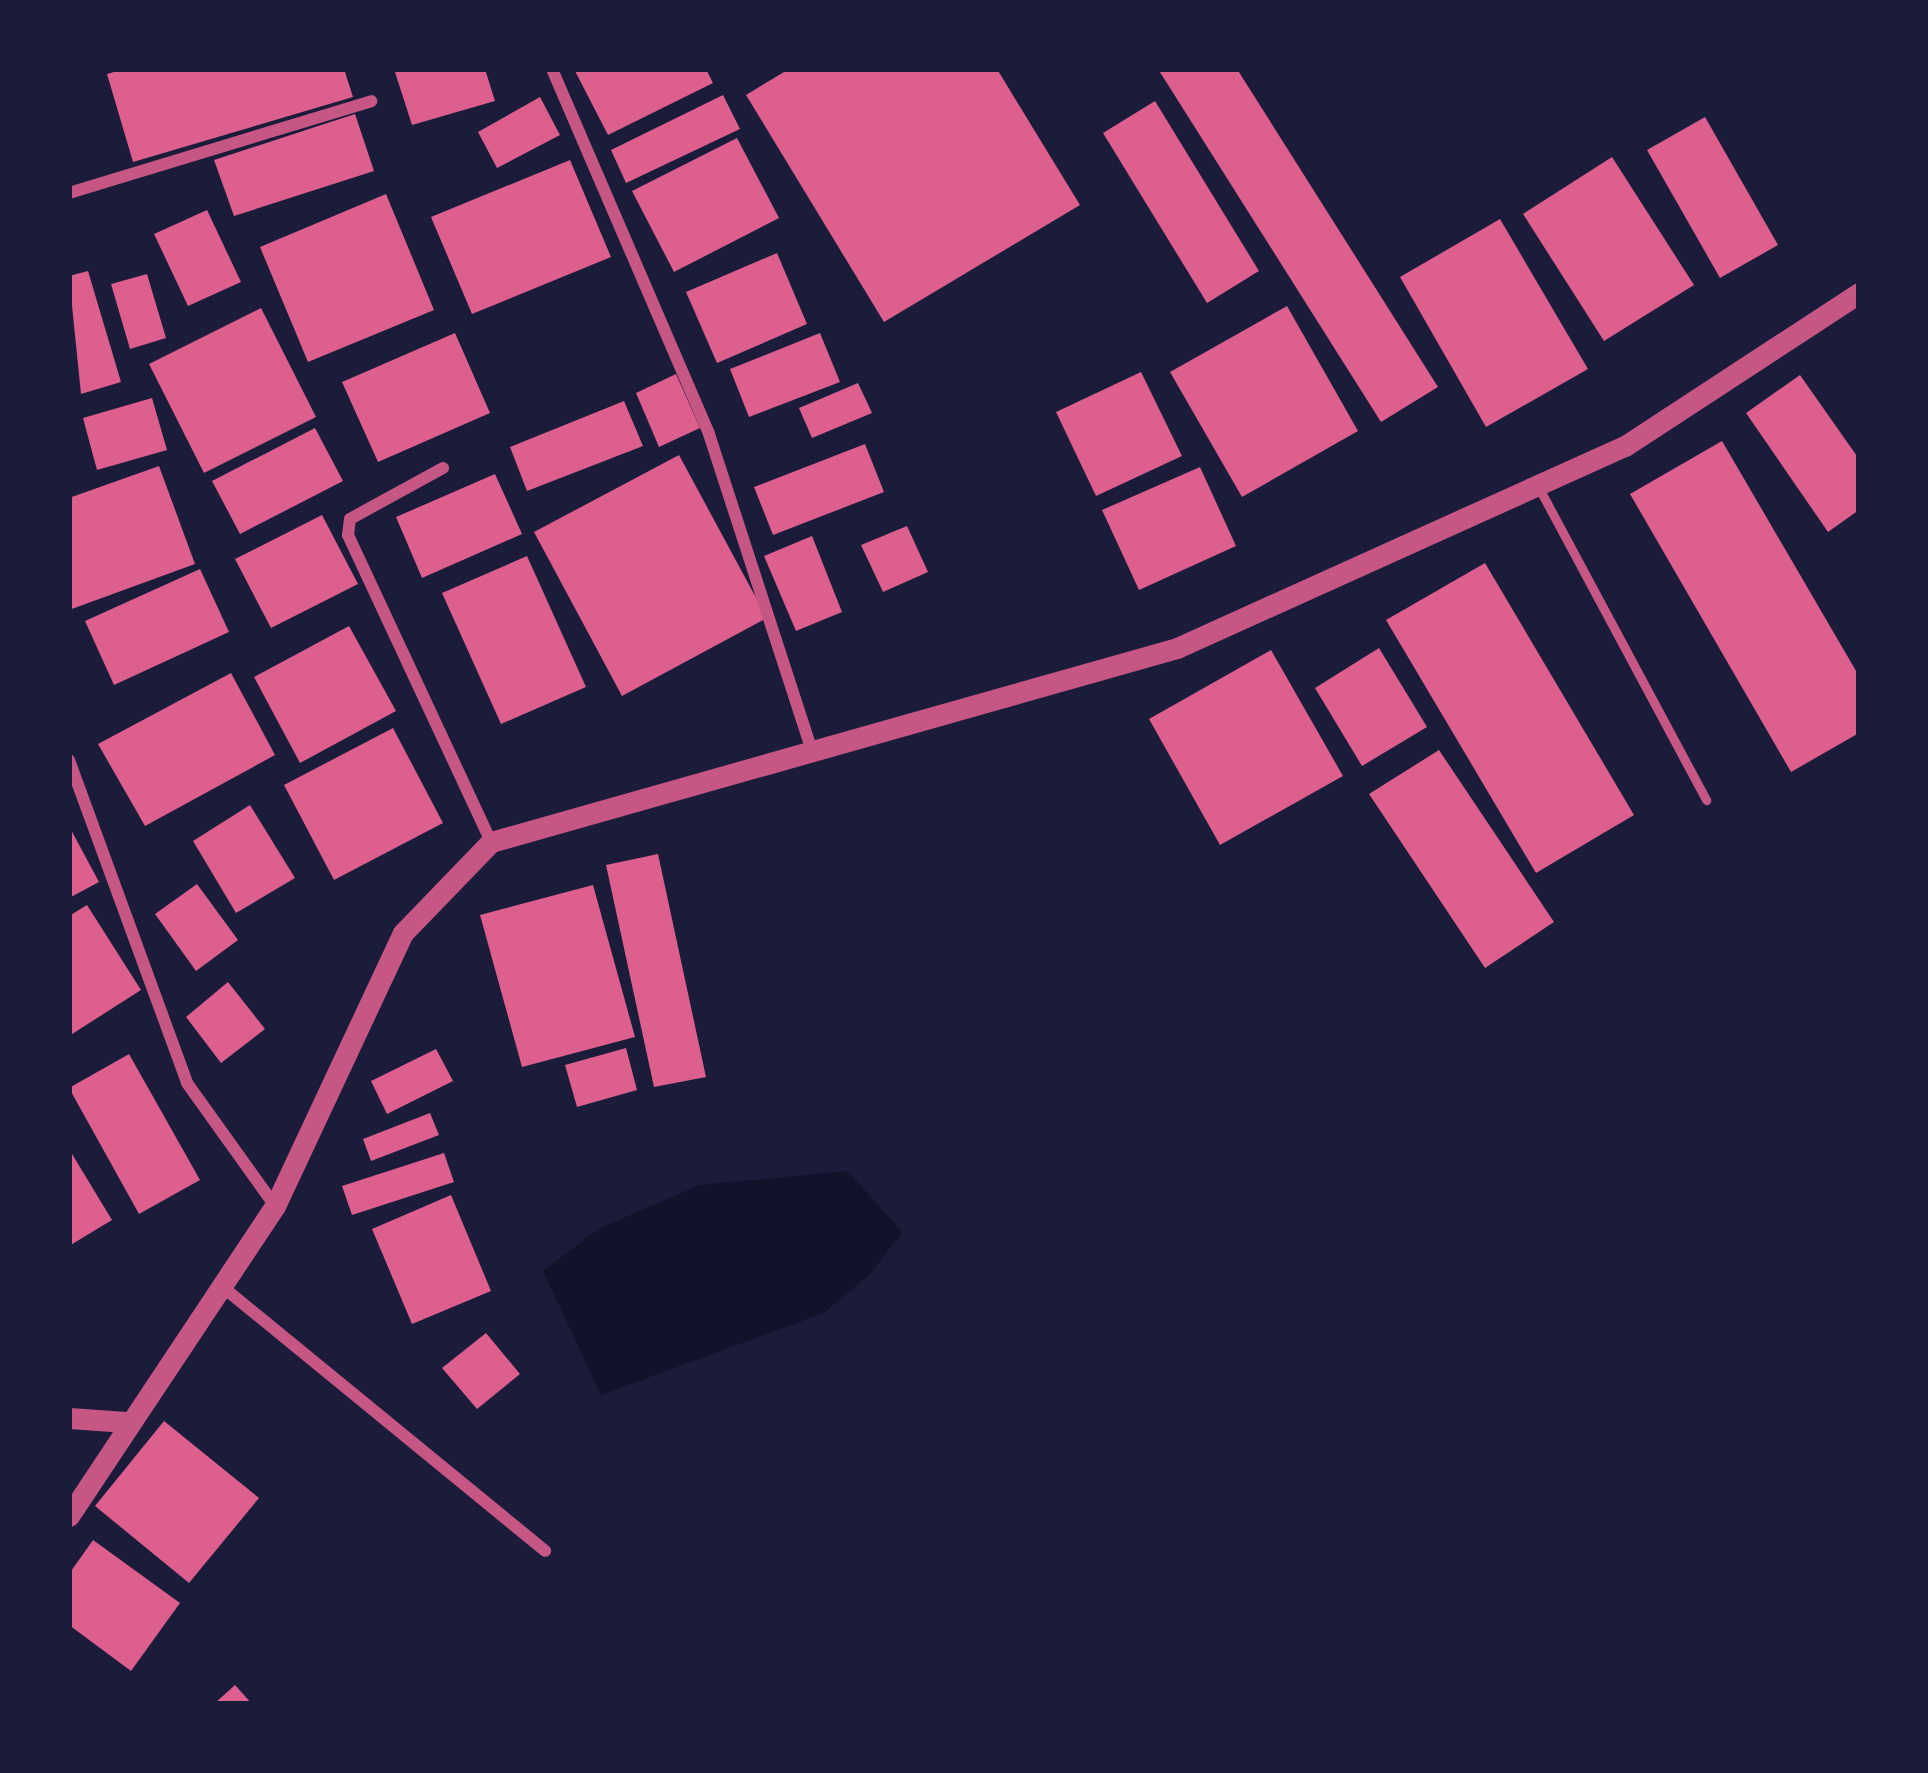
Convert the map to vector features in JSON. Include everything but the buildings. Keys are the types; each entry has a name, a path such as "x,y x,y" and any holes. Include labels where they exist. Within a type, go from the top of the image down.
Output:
{"street":[{"path":"552,69 709,434 813,753"},
{"path":"69,193 371,101"},
{"path":"69,1516 126,1422 224,1288 275,1206 403,933 490,842 1177,648 1540,490 1696,408 1859,293"},
{"path":"443,468 350,519 348,535 490,842"},
{"path":"69,760 187,1083 275,1206"},
{"path":"224,1288 545,1551"},
{"path":"69,1418 126,1422"}],"lane":[{"path":"1540,490 1706,800"}],"shaded area":[{"path":"848,1171 902,1232 870,1274 824,1313 601,1395 543,1271 600,1228 700,1185"}]}
